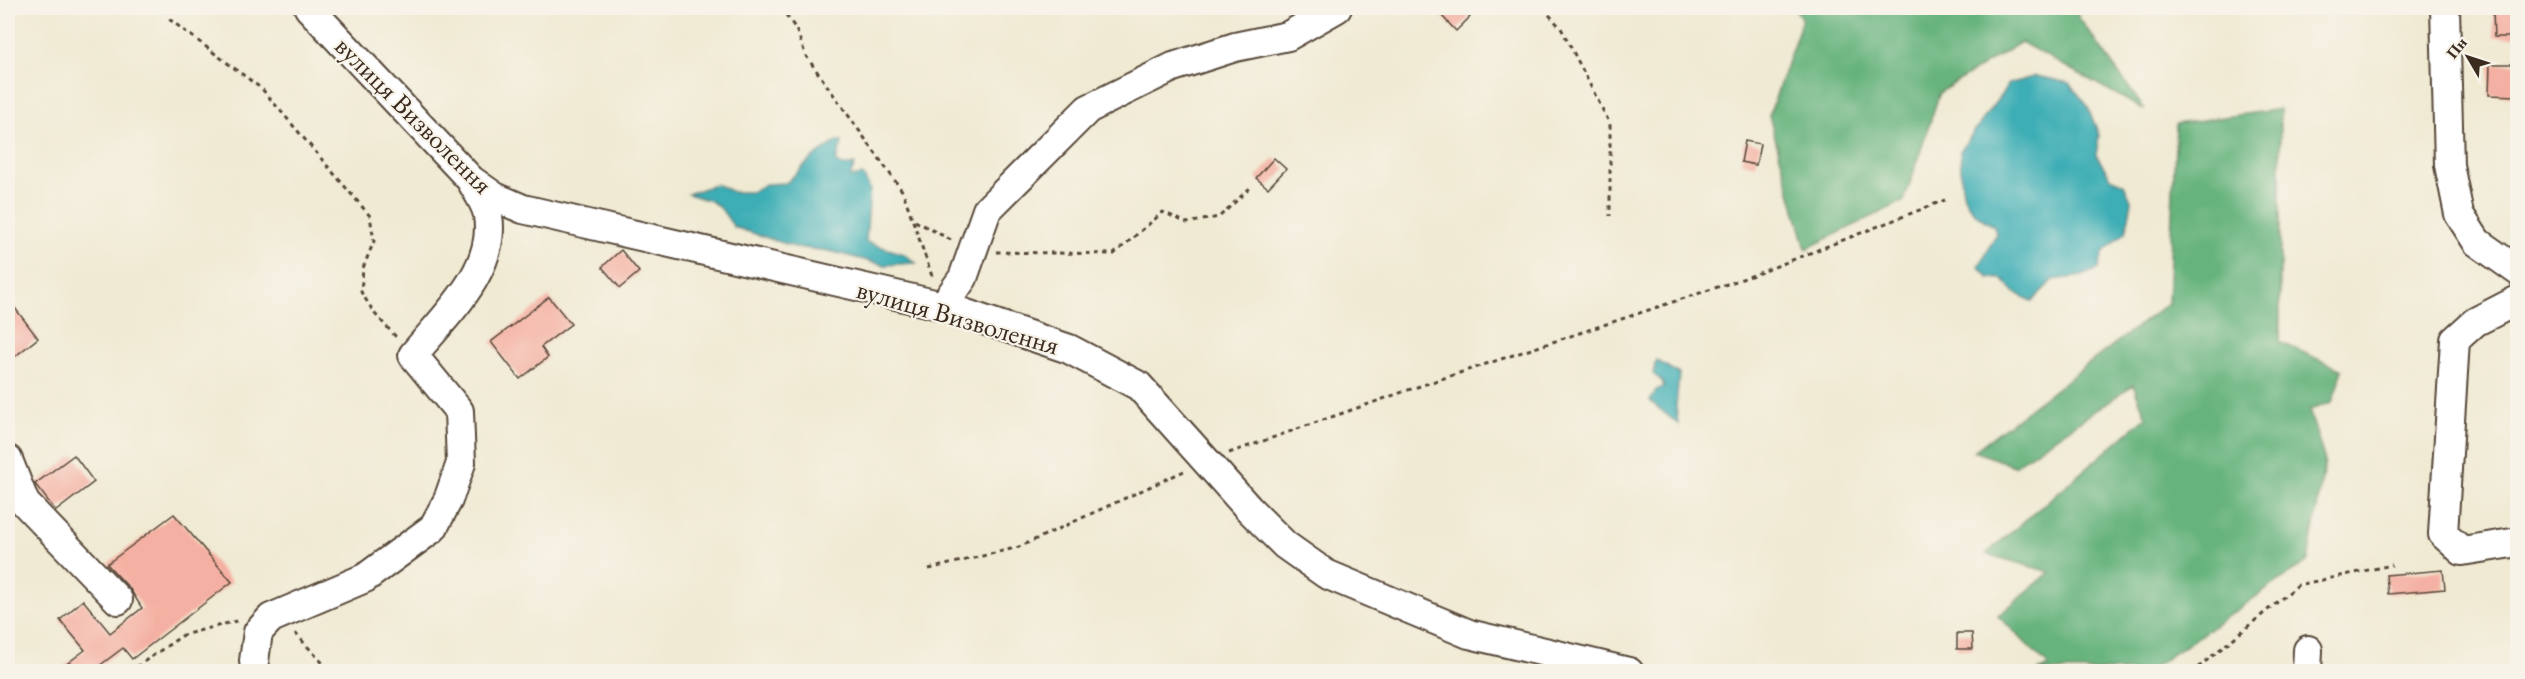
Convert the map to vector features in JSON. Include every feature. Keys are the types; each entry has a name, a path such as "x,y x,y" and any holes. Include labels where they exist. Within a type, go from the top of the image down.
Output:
{"street":[{"name":"вулиця Визволення","path":"309,8 471,180 495,197 523,209 943,306 1069,349 1139,386 1285,545 1326,574 1469,634 1629,672"},
{"path":"943,306 963,278 987,210 1088,110 1173,67 1235,47 1288,36 1337,8"},
{"path":"2445,8 2450,165 2460,214 2477,242 2517,271"},
{"path":"256,672 254,661 258,632 271,618 365,578 433,528 448,500 461,463 459,411 412,355 474,277 488,248 488,214 471,180"},
{"path":"2517,300 2475,322 2455,340 2443,534 2462,551 2517,542"},
{"path":"8,460 25,503 118,600"}],"path":[{"path":"781,8 796,29 806,56 903,192 943,306"},
{"path":"1543,8 1561,28 1610,124 1610,216"},
{"path":"169,19 262,89 370,216 374,242 363,268 361,292 375,314 412,355"},
{"path":"915,221 973,252 1114,254 1163,212 1187,223 1219,217 1250,188"},
{"path":"929,568 1018,547 1206,461 1416,387 1754,275 1945,200"},
{"path":"2190,672 2298,585 2392,565"}],"green space":[{"path":"1795,8 2076,8 2079,18 2145,110 2021,42 1940,92 1904,201 1806,249 1769,116 1802,20"},
{"path":"2280,109 2280,342 2342,370 2332,403 2309,410 2325,461 2308,561 2148,671 2038,671 2049,666 1998,616 2050,572 1986,554 2146,417 2133,385 2014,466 1974,451 2168,303 2176,124"}],"water":[{"path":"2036,76 2069,83 2087,105 2099,135 2096,155 2111,178 2124,184 2132,202 2126,232 2104,251 2098,269 2082,276 2053,280 2032,301 2015,293 2002,279 1989,278 1979,267 1996,234 1994,226 1982,219 1967,204 1962,186 1960,151 2009,84"},
{"path":"837,141 842,142 836,162 844,166 855,164 850,177 863,175 870,189 866,242 904,254 916,263 884,265 829,251 795,247 734,227 722,210 711,201 688,194 716,184 733,192 751,192 766,184 786,183 811,159"},
{"path":"1656,360 1679,374 1676,406 1678,424 1650,401 1656,390 1664,387 1662,381 1653,374"}],"building":[{"path":"1451,8 1461,8 1470,17 1456,31 1442,16"},
{"path":"2517,10 2517,37 2494,37 2493,11"},
{"path":"2490,64 2517,64 2517,96 2489,95"},
{"path":"1745,141 1760,144 1756,165 1741,162"},
{"path":"1274,158 1286,169 1268,188 1256,178"},
{"path":"621,250 639,272 620,288 602,267"},
{"path":"549,297 571,324 541,347 548,357 520,379 491,342"},
{"path":"8,299 38,338 8,362"},
{"path":"74,455 94,482 56,511 35,484"},
{"path":"174,514 232,582 132,659 123,648 91,672 56,672 85,650 60,620 83,600 110,633 142,608 130,589 107,564"},
{"path":"2443,570 2445,589 2388,594 2386,575"},
{"path":"1957,633 1972,633 1973,649 1957,649"}]}
